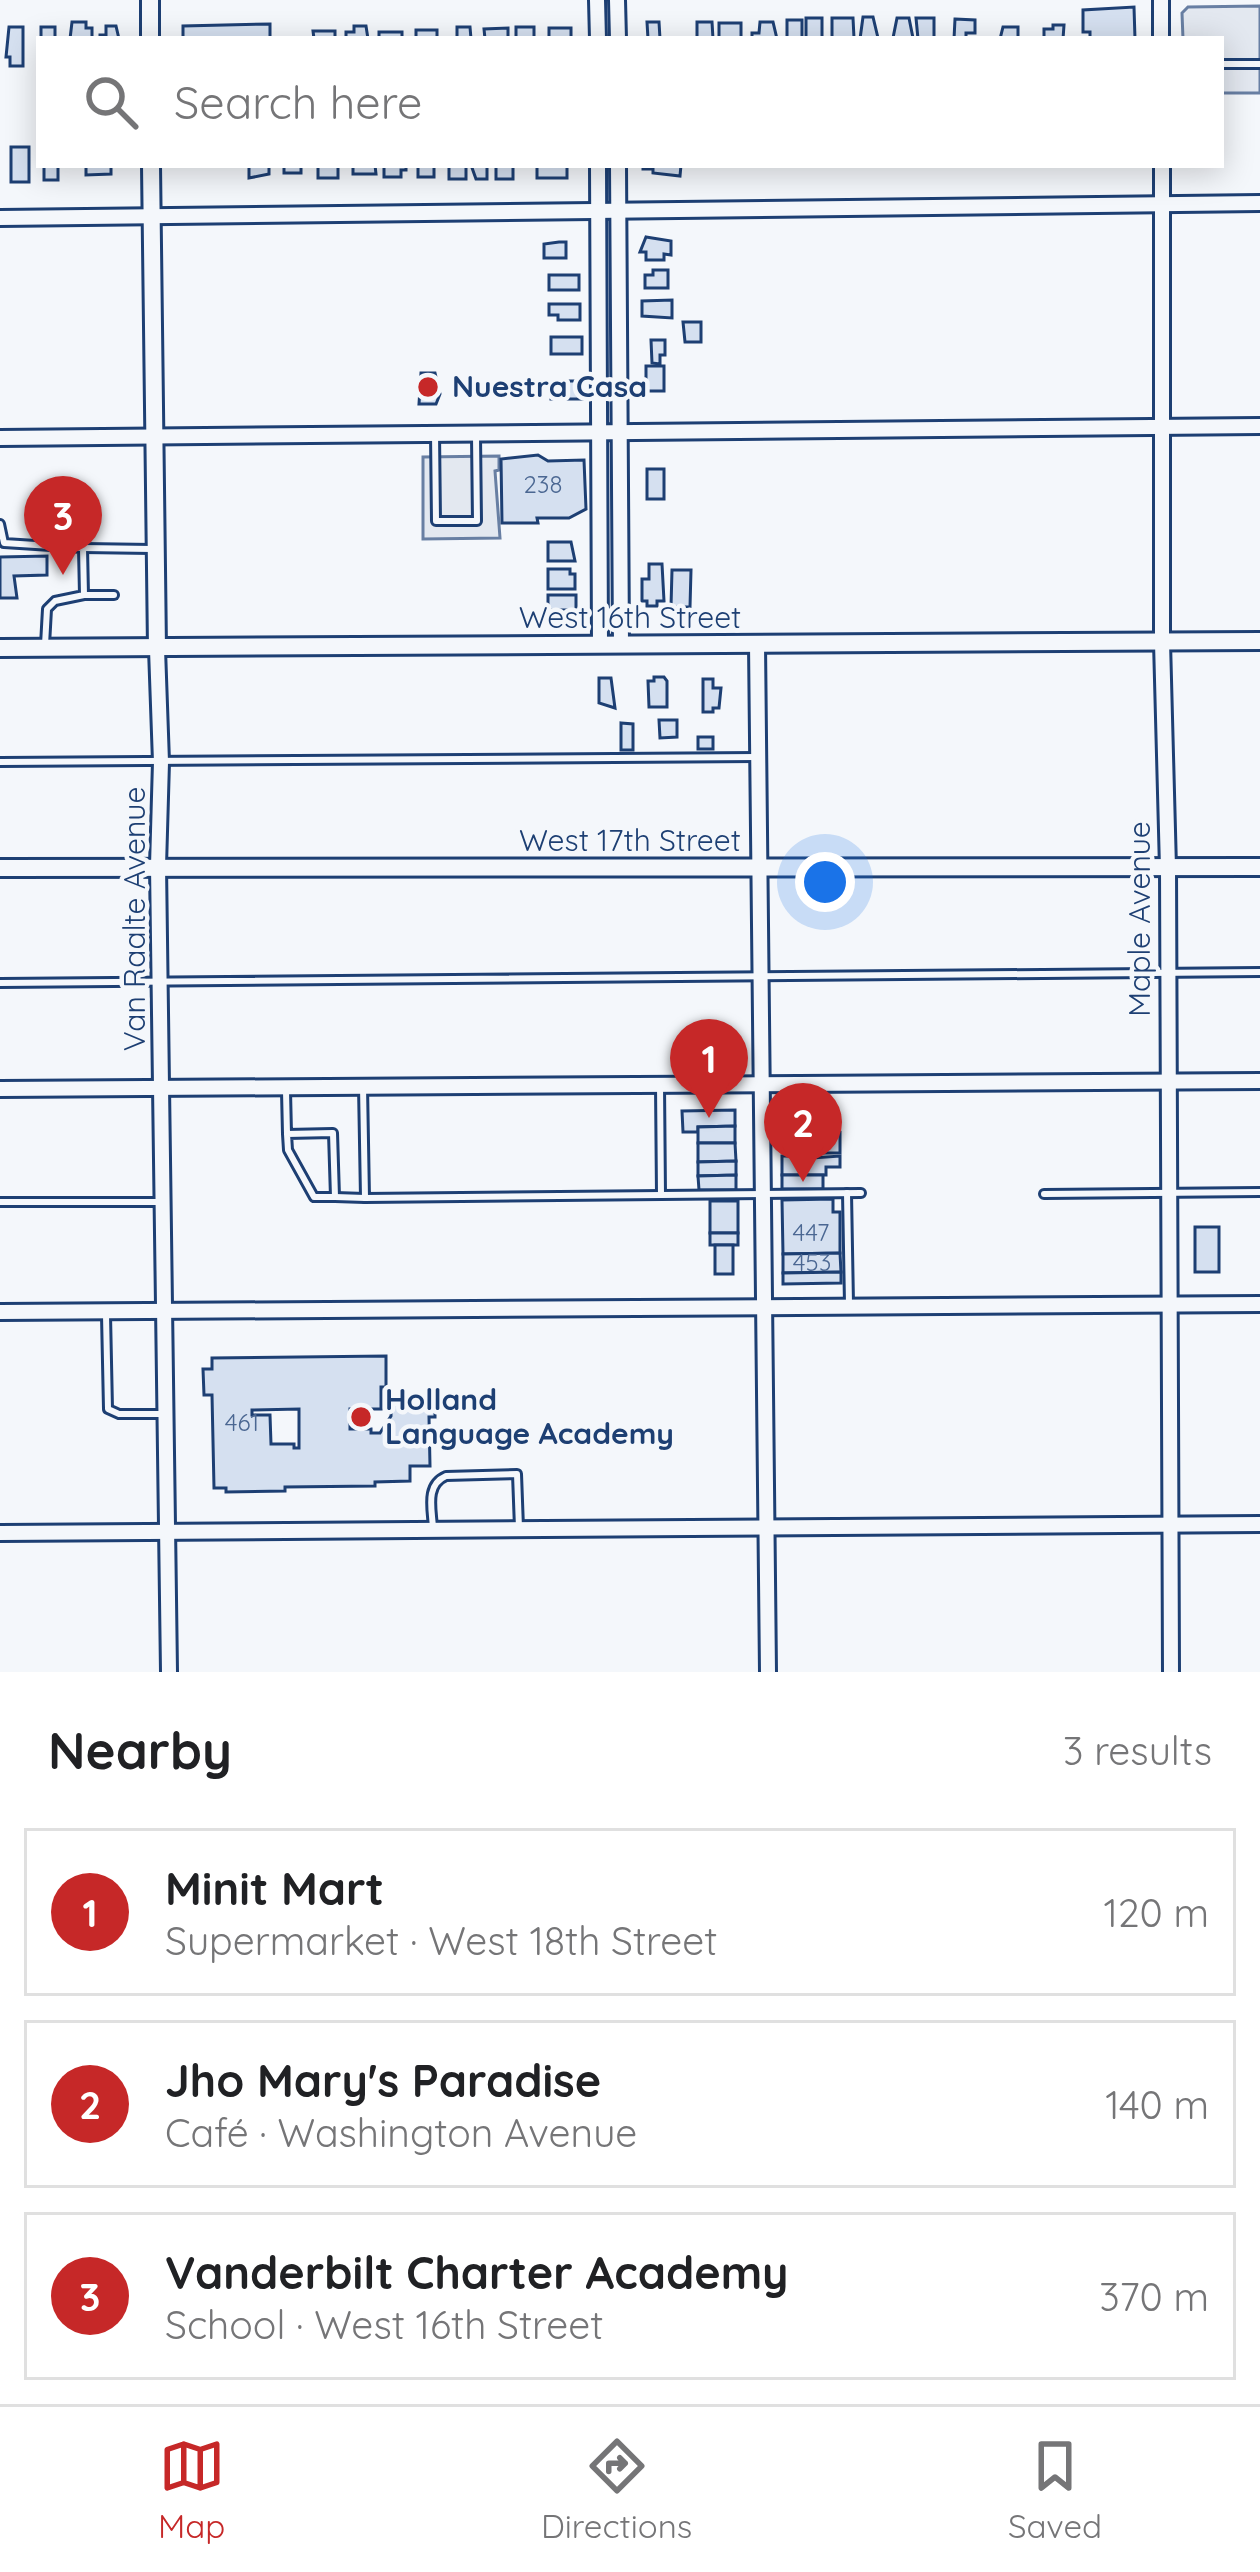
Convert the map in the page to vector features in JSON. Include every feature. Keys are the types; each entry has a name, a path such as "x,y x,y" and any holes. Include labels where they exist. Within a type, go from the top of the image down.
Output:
{"street":[{"path":"149,0 150,36"},
{"path":"597,0 598,36"},
{"path":"617,0 618,36"},
{"path":"1161,0 1161,36"},
{"name":"Van Raalte Avenue","path":"151,168 169,1672"},
{"path":"598,168 600,644"},
{"path":"618,168 621,644"},
{"name":"Maple Avenue","path":"1162,168 1171,1672"},
{"path":"0,218 1260,203"},
{"path":"0,438 1260,426"},
{"name":"West 16th Street","path":"0,649 1260,641"},
{"path":"757,644 768,1672"},
{"name":"West 17th Street","path":"0,868 1260,867"},
{"path":"0,1089 1260,1081"},
{"path":"0,1312 1260,1304"},
{"path":"0,1533 1260,1524"}],"lane":[{"path":"1224,64 1260,64"},
{"path":"435,433 436,521 477,521 476,432"},
{"path":"0,524 4,543 155,548"},
{"path":"83,548 84,595"},
{"path":"45,649 47,609 55,601 114,595"},
{"path":"0,762 757,757"},
{"path":"0,983 1260,972"},
{"path":"808,1084 808,1123"},
{"path":"660,1085 661,1195"},
{"path":"363,1086 365,1198"},
{"path":"286,1087 288,1150 314,1197 861,1193"},
{"path":"287,1134 333,1133 335,1197"},
{"path":"1044,1195 1260,1192"},
{"path":"847,1193 849,1308"},
{"path":"0,1202 163,1202"},
{"path":"106,1312 108,1408 118,1414 165,1414"},
{"path":"433,1532 436,1480 517,1474 519,1532"}],"shaded area":[{"path":"1260,6 1260,93 1224,93 1224,36 1183,36 1182,13 1188,7"},
{"path":"499,456 499,470 495,471 500,538 423,539 423,457"},
{"path":"784,1107 824,1107 824,1129 784,1137"}],"building":[{"path":"1134,7 1135,36 1090,36 1083,32 1083,10"},
{"path":"863,17 873,17 878,36 860,36"},
{"path":"806,18 822,18 822,36 806,36"},
{"path":"832,18 853,18 854,36 832,36"},
{"path":"897,18 909,18 913,36 893,36"},
{"path":"916,18 934,18 934,36 918,36"},
{"path":"955,19 975,20 975,33 954,36"},
{"path":"787,20 802,20 802,36 787,36"},
{"path":"72,22 86,22 86,28 92,28 92,36 70,36"},
{"path":"647,22 659,22 660,36 648,36"},
{"path":"697,22 712,22 713,36 697,36"},
{"path":"760,22 773,22 776,36 752,36 759,33"},
{"path":"719,23 741,23 741,36 719,36"},
{"path":"270,24 270,36 183,36 183,26"},
{"path":"1053,25 1064,25 1063,36 1044,36 1044,29 1053,29"},
{"path":"106,26 116,26 118,36 100,36 106,35"},
{"path":"354,26 366,26 368,36 346,36 354,32"},
{"path":"9,27 23,27 23,66 10,66 10,57 6,57"},
{"path":"41,27 55,27 55,36 41,36"},
{"path":"457,27 470,27 471,36 457,36"},
{"path":"516,27 534,27 534,36 516,36"},
{"path":"1003,27 1018,27 1018,36 1001,36"},
{"path":"508,28 508,36 485,36 484,29"},
{"path":"549,28 571,28 571,36 549,36"},
{"path":"416,30 437,30 437,36 416,36"},
{"path":"313,31 335,31 335,36 314,36"},
{"path":"379,32 402,32 402,36 379,36"},
{"path":"11,147 29,147 29,182 11,182"},
{"path":"44,168 58,168 58,180 44,180"},
{"path":"86,168 111,168 111,174 86,175"},
{"path":"249,168 269,168 269,174 249,178"},
{"path":"318,168 338,168 338,178 318,178"},
{"path":"353,168 375,168 376,174 353,174"},
{"path":"384,168 406,168 401,177 384,177"},
{"path":"418,168 434,168 434,177 418,177"},
{"path":"449,168 466,168 466,179 449,179"},
{"path":"472,168 487,168 487,179 476,179"},
{"path":"496,168 513,168 513,179 496,179"},
{"path":"537,168 567,168 567,178 537,178"},
{"path":"643,168 681,168 680,176"},
{"path":"646,237 671,241 671,255 646,260 646,252 640,252"},
{"path":"566,242 566,258 544,258 544,244"},
{"path":"653,270 668,270 668,288 645,288 645,275 653,275"},
{"path":"549,275 579,275 579,290 549,290"},
{"path":"672,300 672,318 642,316 642,301"},
{"path":"549,304 580,304 580,320 558,320 558,315 549,315"},
{"path":"683,322 701,322 701,342 685,342"},
{"path":"551,337 582,337 582,354 551,354"},
{"path":"651,340 665,340 660,364 652,363"},
{"path":"646,366 664,366 664,391 646,391"},
{"name":"Nuestra Casa","path":"421,373 435,373 440,394 436,404 419,404"},
{"path":"551,381 583,381 583,399 551,399"},
{"path":"538,455 548,461 584,460 586,509 569,518 502,523 501,459"},
{"path":"647,469 664,469 664,499 647,499"},
{"path":"548,542 571,542 575,561 548,561"},
{"path":"47,556 47,575 14,576 17,598 0,598 0,557"},
{"path":"649,564 662,564 664,601 657,601 657,606 642,601 642,579 649,579"},
{"path":"548,569 570,569 575,574 575,589 548,589"},
{"path":"672,570 691,570 690,607 671,607"},
{"path":"548,595 576,595 576,610 548,610"},
{"path":"654,677 667,681 667,707 649,707 648,681"},
{"path":"599,678 611,678 615,708 599,703"},
{"path":"703,679 713,679 713,688 721,688 719,708 713,712 703,712"},
{"path":"659,720 677,720 677,737 660,738"},
{"path":"621,723 633,724 633,750 621,750"},
{"path":"698,737 713,737 713,749 698,749"},
{"path":"735,1110 735,1126 683,1132 682,1111"},
{"path":"735,1126 735,1143 698,1143 698,1127"},
{"path":"817,1129 840,1132 840,1153 804,1153 804,1136"},
{"path":"698,1143 735,1143 736,1161 698,1162"},
{"path":"782,1156 840,1156 840,1167 826,1167 826,1175 782,1175"},
{"path":"736,1161 736,1175 698,1176 698,1162"},
{"path":"736,1175 736,1190 699,1190 698,1176"},
{"path":"782,1175 823,1175 823,1189 782,1189"},
{"path":"833,1199 833,1212 840,1212 840,1253 783,1254 782,1200"},
{"path":"710,1201 738,1201 738,1233 710,1233"},
{"path":"1195,1227 1219,1227 1219,1272 1195,1272"},
{"path":"710,1233 738,1233 738,1245 710,1245"},
{"path":"715,1245 733,1245 733,1274 715,1274"},
{"path":"840,1253 841,1272 783,1273 783,1254"},
{"path":"841,1272 841,1283 783,1284 783,1273"},
{"path":"386,1356 381,1409 350,1409 350,1429 380,1433 391,1416 391,1403 435,1402 435,1417 429,1417 430,1466 410,1466 410,1481 375,1482 375,1486 226,1492 226,1488 214,1488 212,1395 204,1395 203,1369 212,1369 212,1358","holes":["299,1409 299,1448 271,1444 270,1415 252,1415 252,1410"]}],"place":[{"name":"Nuestra Casa","path":"428,387"},
{"name":"Vanderbilt Charter Academy","path":"63,575"},
{"name":"Minit Mart","path":"709,1118"},
{"name":"Jho Mary's Paradise","path":"803,1182"},
{"name":"Holland Language Academy","path":"361,1417"}]}
